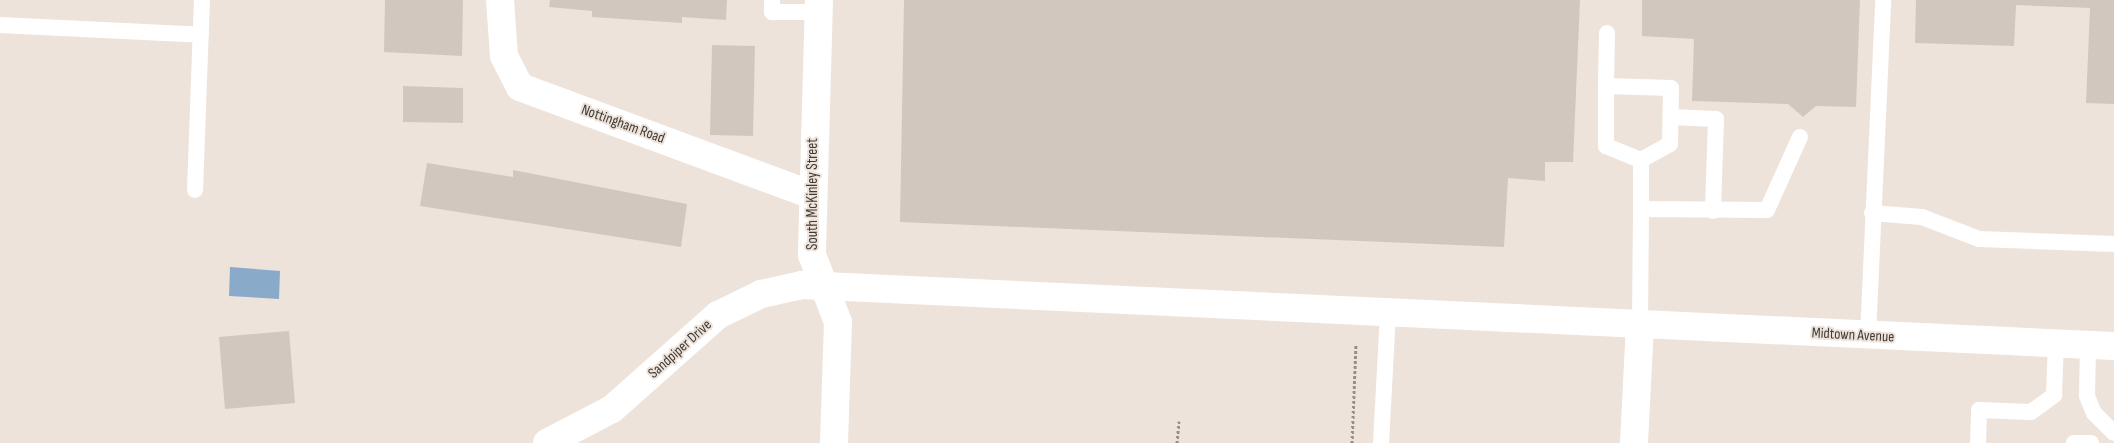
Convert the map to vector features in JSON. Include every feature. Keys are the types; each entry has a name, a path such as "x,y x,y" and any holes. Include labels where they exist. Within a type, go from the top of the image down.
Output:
{"street":[{"name":"Nottingham Road","path":"500,0 504,56 520,86 810,194"},
{"name":"South McKinley Street","path":"819,6 810,194 812,255 838,322 834,443"},
{"name":"Sandpiper Drive","path":"557,441 612,409 718,315 782,288 825,286 1388,314"},
{"name":"Midtown Avenue","path":"1388,314 2101,346"},
{"path":"1634,443 1640,325"}],"lane":[{"path":"195,190 202,0"},
{"path":"772,0 772,12 819,6"},
{"path":"1868,336 1883,0"},
{"path":"0,25 201,35"},
{"path":"1607,33 1606,146 1641,160"},
{"path":"1606,86 1671,88 1670,144 1641,160"},
{"path":"1671,117 1716,119 1713,211"},
{"path":"1641,209 1768,210 1800,137"},
{"path":"1640,325 1641,160"},
{"path":"1872,213 1922,217 1979,239 2114,244"},
{"path":"1381,443 1388,314"},
{"path":"1978,443 1979,410 2031,412 2054,395 2056,344"},
{"path":"2101,346 2087,396 2094,413 2114,433"},
{"path":"2074,443 2091,443"}],"path":[{"path":"1352,443 1356,345"},
{"path":"1177,443 1179,421"}],"water":[{"path":"230,267 280,271 279,299 229,296"}],"building":[{"path":"385,0 463,0 462,56 384,52"},
{"path":"550,0 727,0 726,20 682,17 682,23 592,17 592,11 549,7"},
{"path":"904,0 1580,0 1573,162 1545,162 1545,181 1508,178 1504,247 900,222"},
{"path":"1642,0 1860,0 1856,107 1816,106 1803,117 1788,104 1692,101 1694,39 1642,36"},
{"path":"1916,0 2114,0 2114,104 2086,103 2090,8 2016,5 2014,46 1915,43"},
{"path":"712,45 755,46 753,136 710,135"},
{"path":"403,86 463,88 463,123 403,122"},
{"path":"427,163 513,177 513,170 687,204 681,247 420,206"},
{"path":"289,331 295,403 225,409 219,337"}]}
